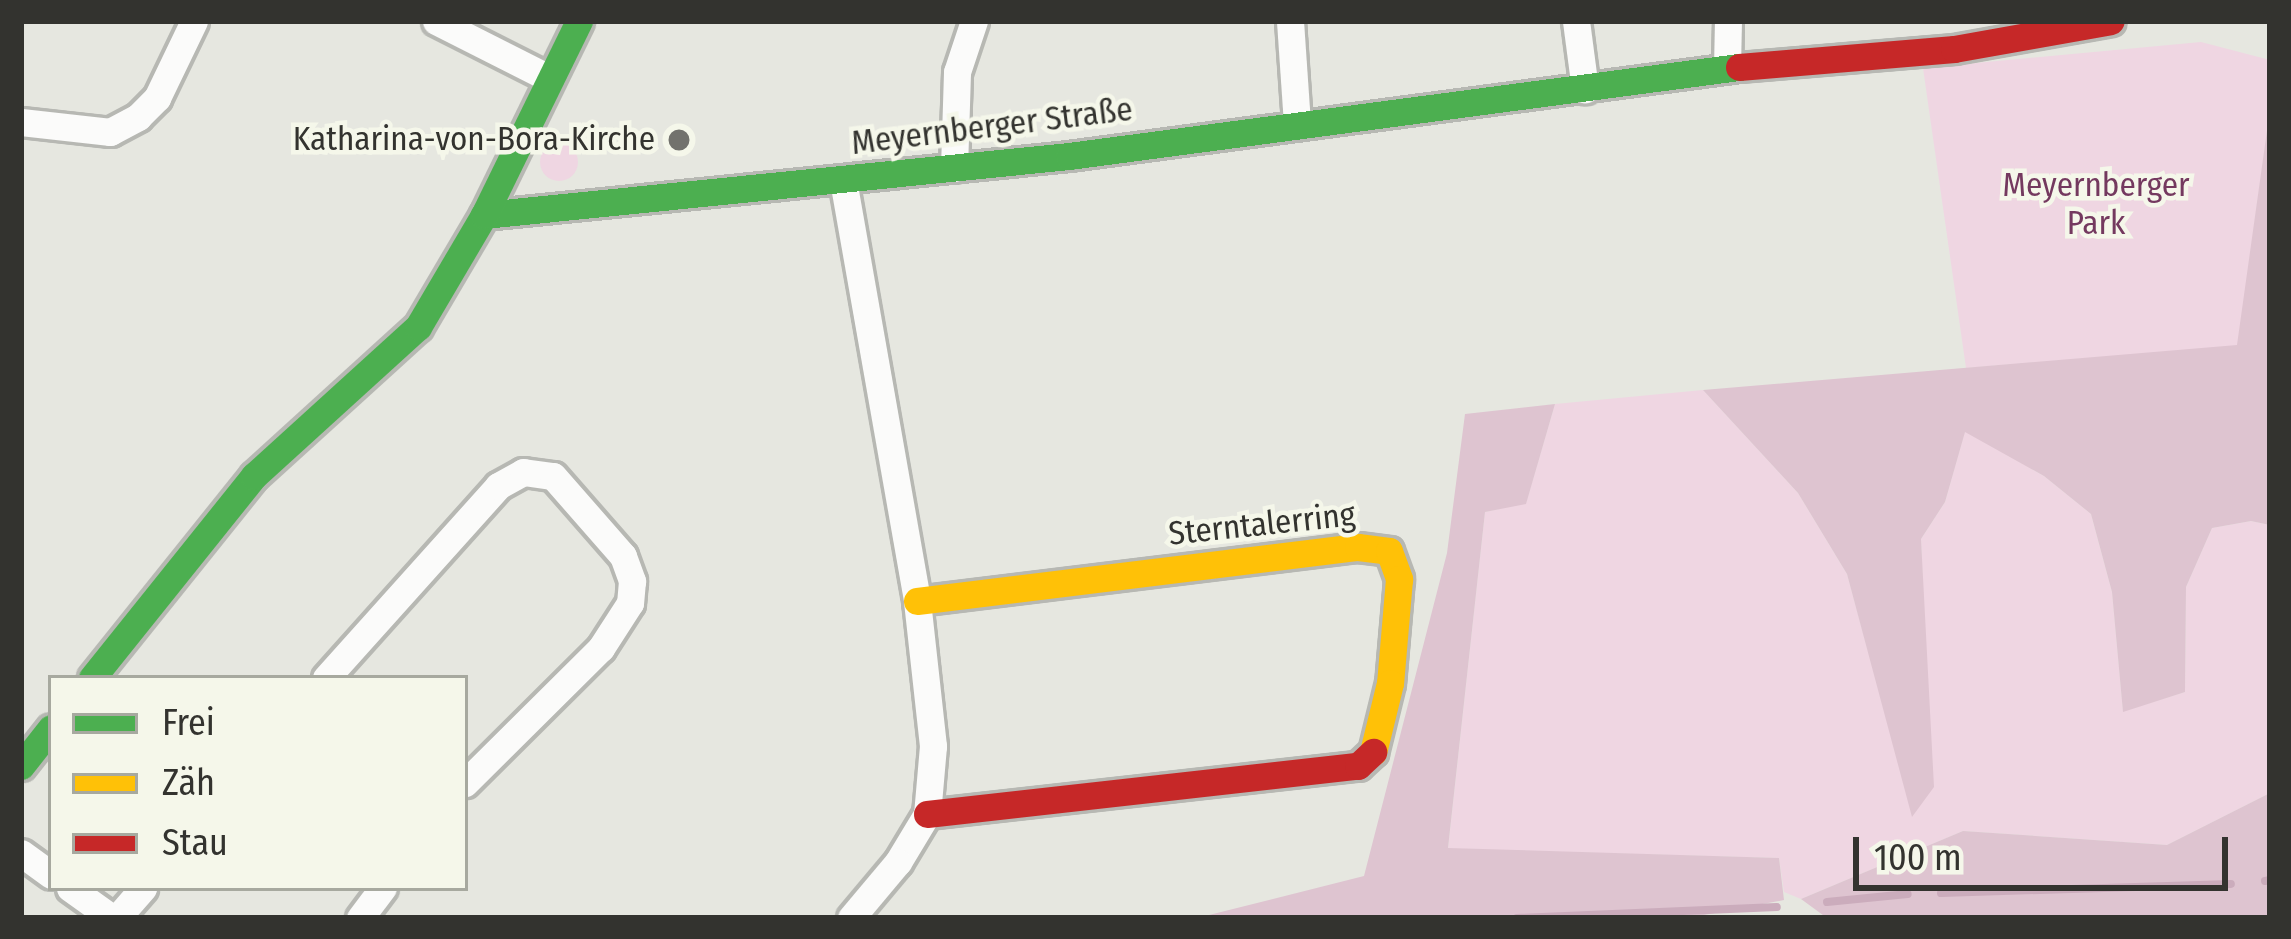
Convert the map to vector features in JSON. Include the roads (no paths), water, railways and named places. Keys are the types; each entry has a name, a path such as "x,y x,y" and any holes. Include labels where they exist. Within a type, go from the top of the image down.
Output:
{"street":[{"path":"21,122 110,132 138,117 157,98 194,21"},
{"path":"436,21 549,78"},
{"path":"94,675 254,476 418,327 484,215 579,21"},
{"path":"954,168 957,72 974,21"},
{"path":"1290,21 1297,123"},
{"path":"1576,21 1585,89"},
{"path":"1727,68 1728,21"},
{"name":"Meyernberger Straße","path":"484,215 954,168 1727,68 1954,49 2111,21"},
{"path":"843,180 916,601 933,746 927,814 898,862 851,918"},
{"path":"329,675 498,487 523,472 539,471 571,491 623,556 632,580 629,603 601,648 468,780"},
{"name":"Sterntalerring","path":"916,601 1358,548 1389,551 1399,579 1390,683 1376,749 1358,766 927,814"},
{"path":"21,766 48,732"},
{"path":"21,853 48,873"},
{"path":"74,891 114,918 140,891"},
{"path":"360,918 380,891"}],"waterway":[{"path":"2265,881 2270,880"},
{"path":"1941,893 2231,884"},
{"path":"1827,902 1908,894"},
{"path":"1517,918 1777,907"}],"place":[{"name":"Katharina-von-Bora-Kirche","path":"679,140"}],"park label":[{"name":"Meyernberger Park","path":"2096,205"}]}
